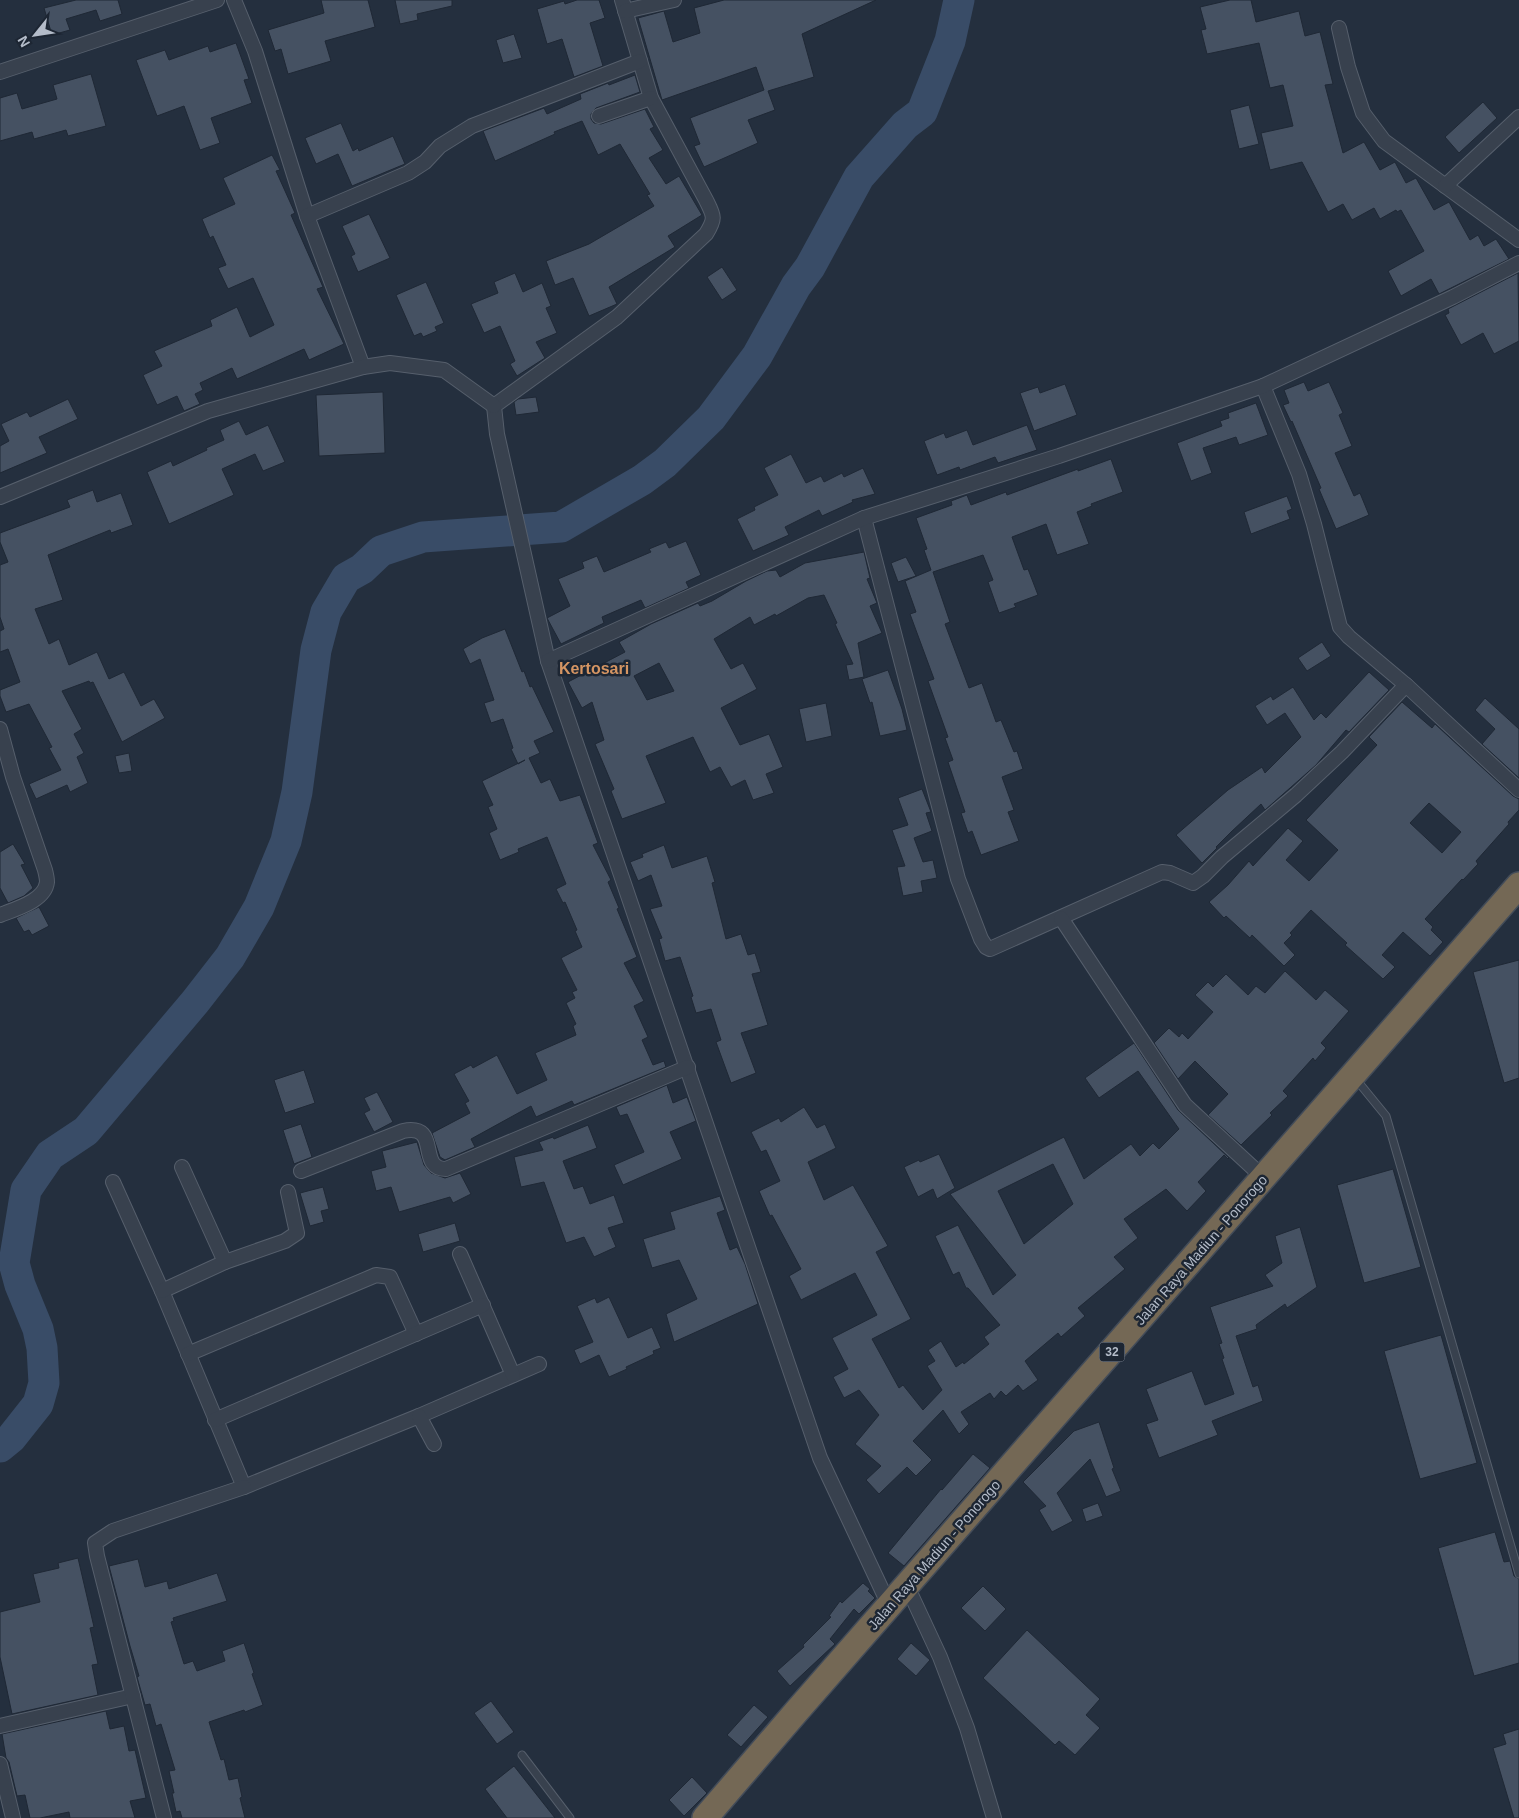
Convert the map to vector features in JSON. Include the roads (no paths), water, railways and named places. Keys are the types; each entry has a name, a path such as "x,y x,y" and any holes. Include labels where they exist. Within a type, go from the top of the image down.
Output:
{"highway":[{"name":"Jalan Raya Madiun - Ponorogo","path":"705,1818 1519,885"}],"street":[{"path":"0,72 192,4 218,0"},
{"path":"234,0 255,51 307,216 363,367"},
{"path":"494,406 617,317 706,234 712,224 714,216 651,98 623,6 674,0"},
{"path":"1339,28 1348,67 1363,113 1384,141 1519,240"},
{"path":"307,216 408,173 425,162 440,146 472,126 640,61"},
{"path":"599,116 651,98"},
{"path":"1445,186 1519,117"},
{"path":"548,662 864,518 1059,456 1263,386 1453,297 1519,263"},
{"path":"0,498 208,411 363,367 390,363 444,370 494,406 497,434 548,662 820,1458 889,1605"},
{"path":"1263,386 1299,474 1314,524 1340,627 1349,637 1406,684 1519,790"},
{"path":"864,518 958,879 981,939 990,948 995,948 1162,872 1170,873 1193,882 1199,879 1222,857 1296,795 1342,752 1406,684"},
{"path":"0,729 13,776 45,870 47,882 44,891 39,896 0,915"},
{"path":"1061,918 1185,1105 1264,1178"},
{"path":"301,1171 403,1131 413,1129 421,1131 425,1136 431,1160 435,1166 440,1169 446,1169 688,1068"},
{"path":"182,1167 225,1262"},
{"path":"113,1182 162,1291 244,1487"},
{"path":"162,1291 225,1262 285,1241 297,1233 288,1192"},
{"path":"460,1254 513,1375"},
{"path":"188,1354 376,1275 390,1277 416,1334"},
{"path":"215,1420 483,1305"},
{"path":"164,1818 95,1544 113,1531 244,1487 420,1416 539,1364"},
{"path":"420,1416 434,1444"},
{"path":"907,1586 940,1657 967,1728 994,1818"},
{"path":"0,1726 133,1696"},
{"path":"0,1764 13,1818"}],"lane":[{"path":"1353,1076 1386,1116 1519,1574"},
{"path":"522,1755 570,1818"}],"waterway":[{"path":"0,1447 11,1438 38,1404 44,1383 42,1348 38,1329 20,1285 14,1263 26,1190 50,1155 86,1131 195,1002 230,957 259,907 286,841 297,792 316,650 326,612 346,578 362,569 381,551 423,537 561,527 642,480 665,463 711,418 757,356 796,286 810,267 859,177 905,125 922,112 950,41 959,0"}],"district":[{"name":"Kertosari","path":"594,668"}]}
